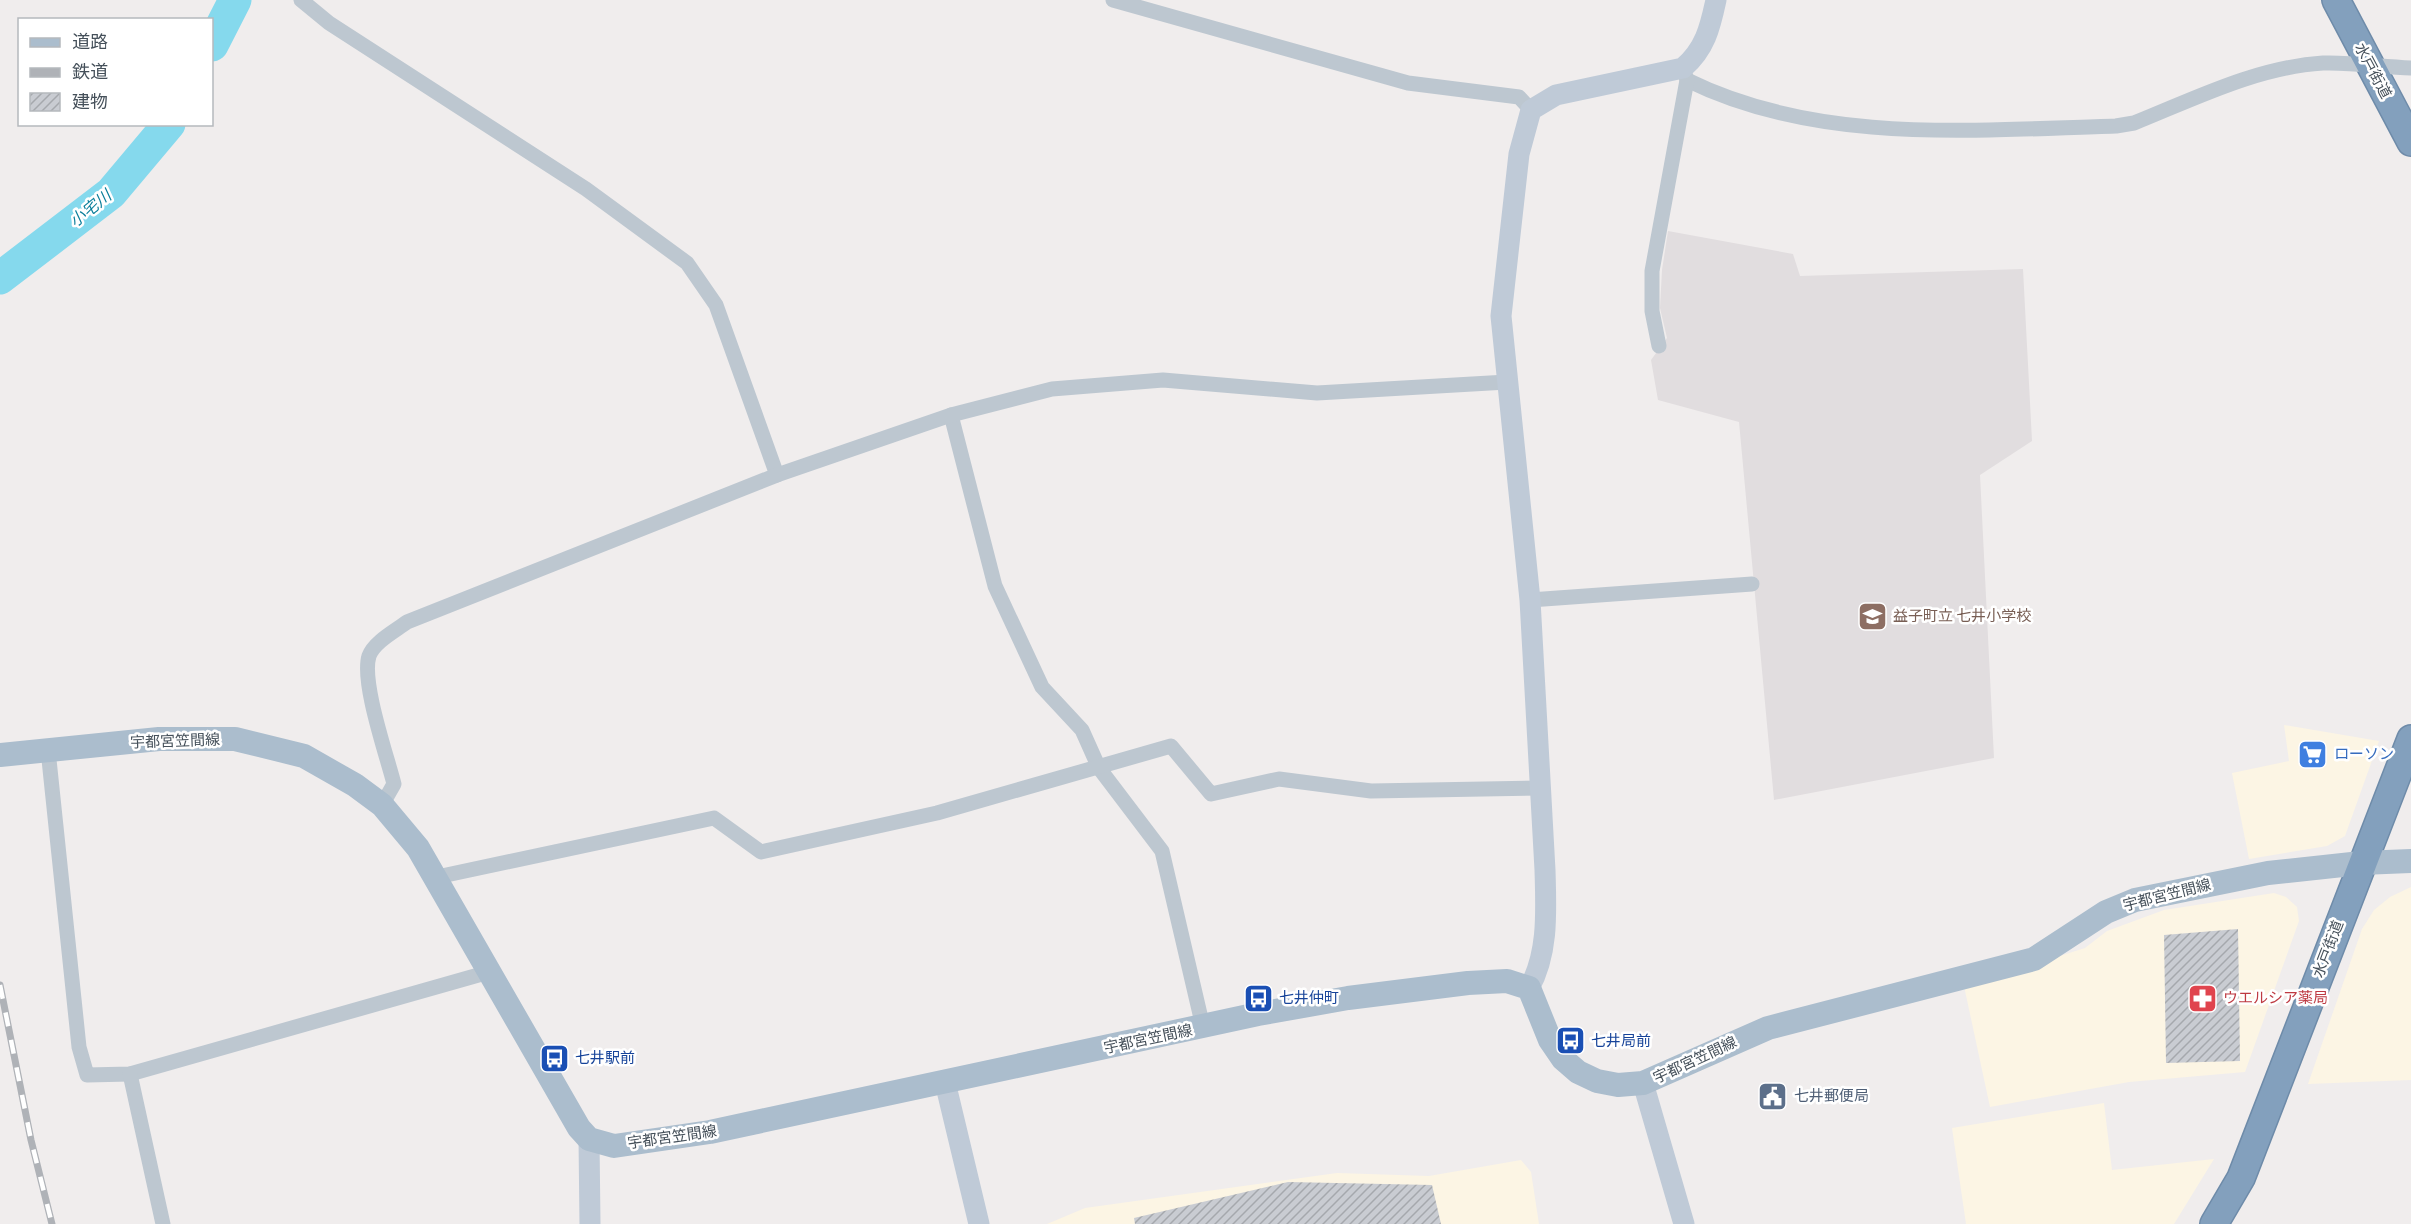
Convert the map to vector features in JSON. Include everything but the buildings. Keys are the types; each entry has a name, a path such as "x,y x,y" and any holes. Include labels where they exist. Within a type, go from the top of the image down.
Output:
{"highway":[{"name":"水戸街道","path":"2336,0 2411,142"},
{"name":"水戸街道","path":"2214,1224 2241,1178 2361,862 2411,739"}],"main road":[{"name":"宇都宮笠間線","path":"0,755 159,739 236,739 304,756 356,785 382,805 403,828 437,877 568,1112 589,1139 614,1146 710,1132 1348,998 1468,983 1508,981 1529,988 1550,1040 1563,1059 1578,1072 1597,1081 1618,1085 1643,1083 1660,1078 1768,1028 2034,959 2106,912 2135,900 2268,873 2361,862 2411,861"}],"street":[{"path":"301,0 329,23 586,189 687,263 716,305 777,475"},
{"path":"1113,0 1408,83 1519,97 1531,110"},
{"path":"1659,346 1652,311 1652,271 1685,74 1709,32 1716,0"},
{"path":"1529,988 1541,957 1546,906 1530,600 1501,316 1519,154 1531,110 1556,96 1685,74 1742,102 1818,120 1906,131 2116,126 2134,123 2238,82 2279,69 2324,63 2411,68"},
{"path":"382,805 394,784 368,682 369,655 383,639 407,622 777,475 951,415 1053,389 1163,380 1317,393 1507,382"},
{"path":"951,415 995,586 1042,687 1082,730 1099,768 1162,850 1203,1027"},
{"path":"1530,600 1752,584"},
{"path":"437,877 714,818 761,852 937,813 1171,746 1211,794 1279,779 1371,791 1540,788"},
{"path":"48,750 79,1047 87,1075 130,1074 489,972"},
{"path":"130,1074 163,1224"},
{"path":"945,1082 979,1224"},
{"path":"1643,1083 1684,1224"},
{"path":"589,1139 590,1224"}],"shaded area":[{"name":"益子町立 七井小学校","path":"1668,231 1793,254 1800,276 2023,269 2032,441 1980,475 1994,758 1774,800 1739,422 1658,400 1651,360 1667,338 1660,308 1662,270"},
{"path":"2284,725 2379,741 2345,836 2327,846 2249,859 2232,773 2289,761"},
{"path":"2411,887 2411,1080 2308,1084 2362,929 2374,910 2390,897"},
{"path":"2274,893 2286,897 2297,907 2299,921 2245,1072 2129,1082 1990,1107 1964,986 2085,948 2107,931 2164,910"},
{"path":"2104,1103 2112,1170 2214,1159 2174,1224 1966,1224 1952,1128"},
{"path":"1521,1160 1531,1172 1539,1224 1047,1224 1085,1208 1337,1173 1429,1176"}],"waterway":[{"name":"小宅川","path":"213,43 235,0"},
{"name":"小宅川","path":"0,278 111,193 167,126"}],"railway":[{"path":"0,985 31,1140 52,1224"}],"place":[{"name":"益子町立 七井小学校","path":"1872,616"},
{"name":"ローソン","path":"2313,754"},
{"name":"七井仲町","path":"1258,998"},
{"name":"ウエルシア薬局","path":"2202,998"},
{"name":"七井局前","path":"1570,1041"},
{"name":"七井駅前","path":"554,1058"},
{"name":"七井郵便局","path":"1773,1096"}]}
